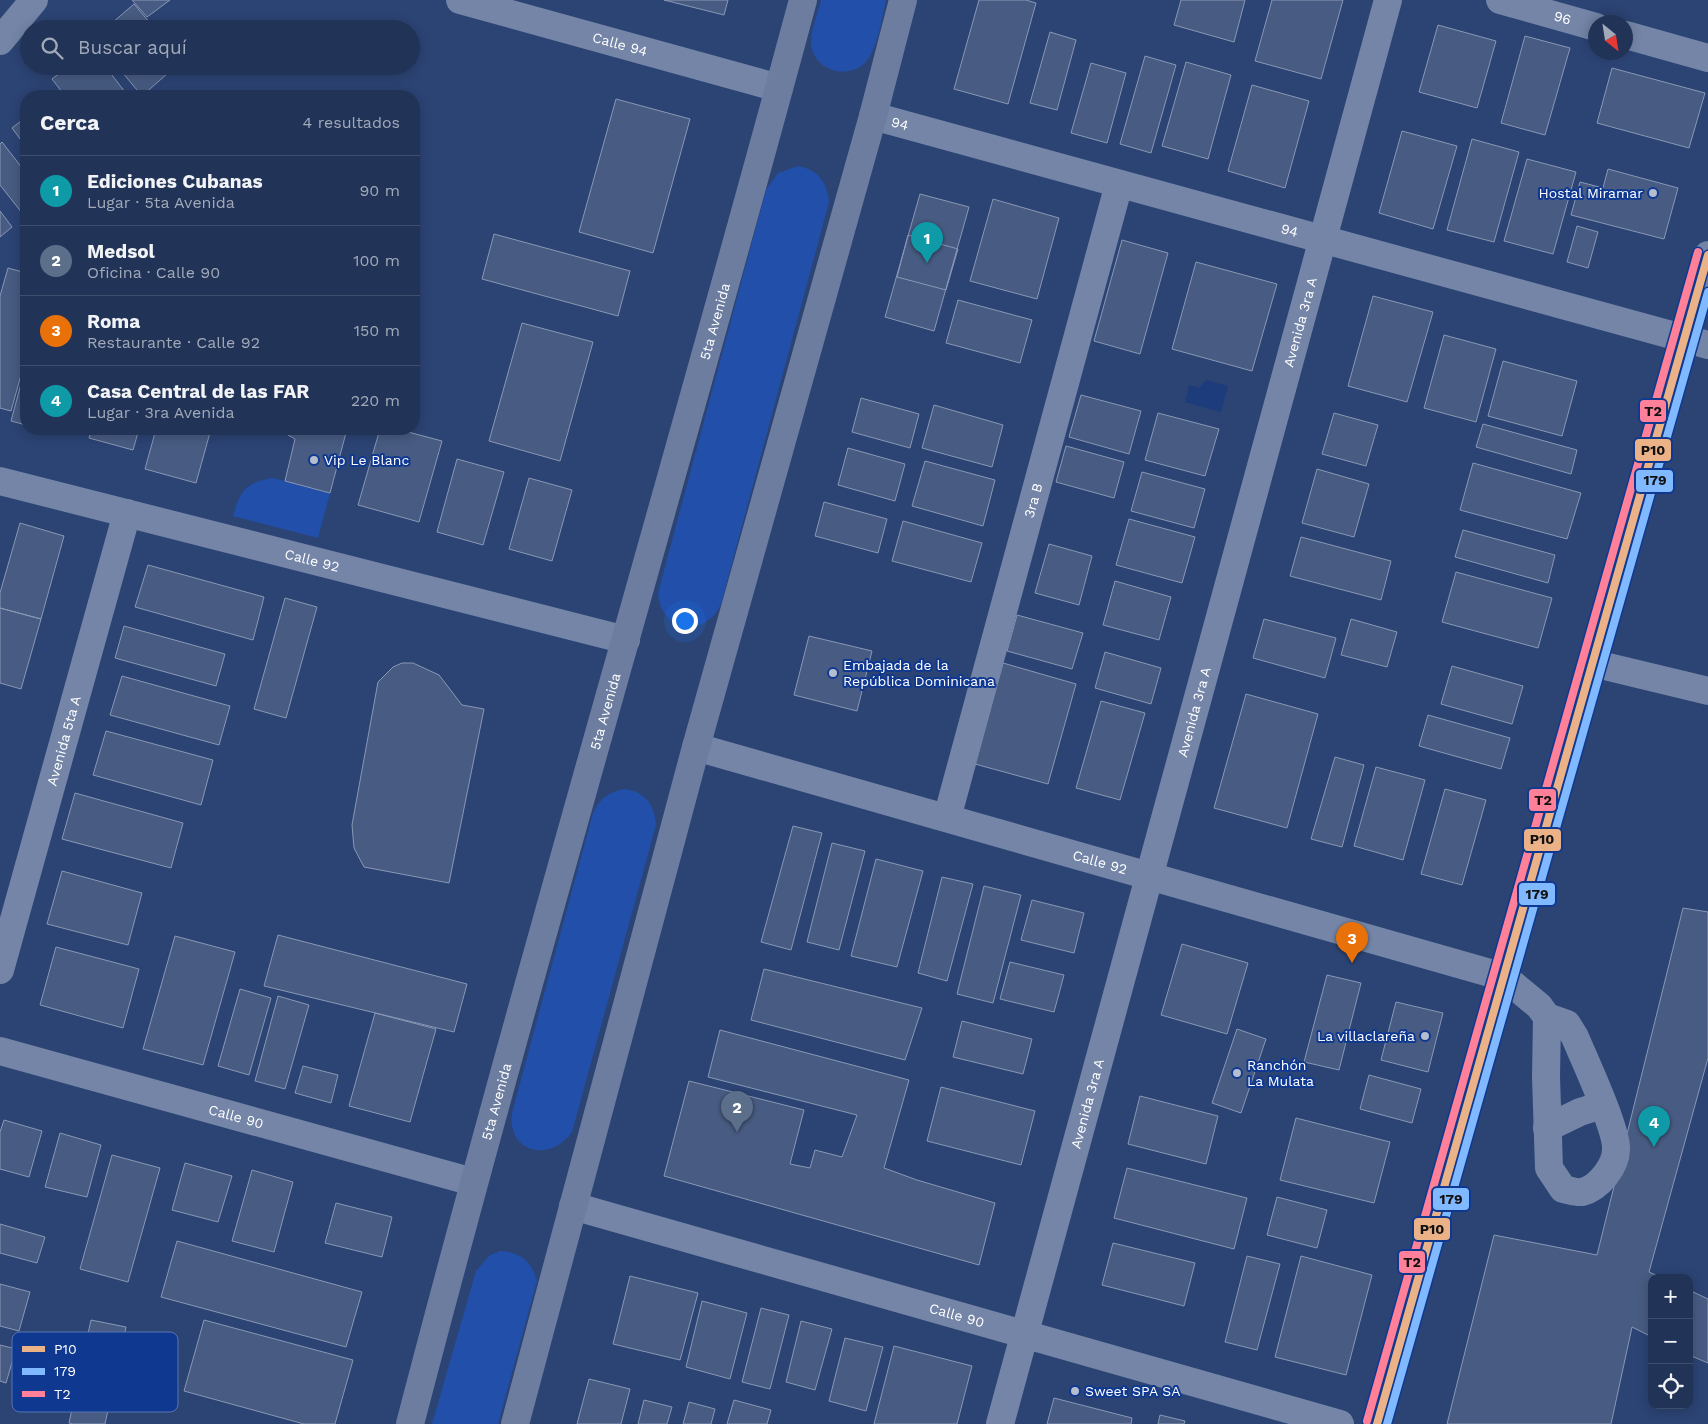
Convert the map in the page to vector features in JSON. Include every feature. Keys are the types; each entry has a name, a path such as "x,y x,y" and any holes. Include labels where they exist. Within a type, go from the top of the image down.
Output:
{"highway":[{"name":"5ta Avenida","path":"410,1424 473,1182 626,640 803,0"},
{"path":"515,1424 696,747 873,116 903,0"}],"main road":[{"path":"1377,1424 1592,663 1696,342 1708,255"}],"street":[{"path":"0,41 34,0"},
{"name":"Calle 94","path":"460,0 779,88"},
{"name":"Avenida 3ra A","path":"1000,1424 1388,0"},
{"name":"96","path":"1500,0 1588,25"},
{"path":"1633,37 1708,58"},
{"name":"94","path":"873,116 1696,342"},
{"name":"3ra B","path":"946,818 1119,184"},
{"name":"Calle 92","path":"0,481 626,640"},
{"name":"Avenida 5ta A","path":"0,970 127,513"},
{"path":"1592,663 1708,692"},
{"name":"Calle 92","path":"696,747 1504,977"},
{"path":"1504,977 1539,1006 1547,1017 1567,1024 1575,1037 1602,1105 1616,1149 1608,1172 1597,1184 1582,1192 1563,1189 1549,1168 1547,1017"},
{"name":"Calle 90","path":"0,1051 473,1182"},
{"path":"1547,1128 1580,1112 1602,1105"},
{"name":"Calle 90","path":"573,1206 1340,1424"}],"shaded area":[{"path":"821,0 886,0 873,50 864,64 856,69 839,71 830,69 816,58 812,49 811,37"},
{"path":"798,166 811,170 824,182 829,202 721,604 714,615 705,623 685,627 667,617 661,606 658,593 766,190 778,173"},
{"path":"1206,380 1228,386 1221,412 1185,402 1189,385 1199,388"},
{"path":"273,478 330,493 318,538 233,516 238,500 250,485"},
{"path":"625,789 638,793 648,801 654,811 656,825 572,1132 563,1142 553,1148 532,1149 523,1145 516,1137 512,1127 512,1113 593,813 606,796"},
{"path":"500,1251 514,1253 524,1259 532,1268 537,1281 498,1424 432,1424 476,1271 490,1255"}],"building":[{"path":"132,0 170,0 147,17"},
{"path":"664,0 728,0 724,15"},
{"path":"979,0 1026,0 1036,3 1008,104 954,89"},
{"path":"1181,0 1245,0 1234,42 1174,25"},
{"path":"1272,0 1343,0 1321,79 1255,61"},
{"path":"134,4 147,20 115,20"},
{"path":"1438,25 1496,41 1477,108 1419,92"},
{"path":"1050,32 1076,40 1057,110 1030,103"},
{"path":"1525,36 1570,48 1545,135 1501,123"},
{"path":"1145,56 1176,65 1151,153 1120,144"},
{"path":"1186,62 1231,75 1208,159 1162,146"},
{"path":"1091,63 1126,73 1107,143 1071,133"},
{"path":"1612,68 1705,93 1689,148 1597,123"},
{"path":"57,75 112,75 123,90 60,90 52,79"},
{"path":"124,75 166,75 149,90 137,90"},
{"path":"1252,85 1309,101 1285,188 1228,171"},
{"path":"616,99 690,119 653,253 579,232"},
{"path":"20,122 20,139 12,128"},
{"path":"1402,131 1457,146 1433,229 1379,213"},
{"path":"1472,139 1519,152 1494,242 1447,230"},
{"path":"2,142 20,165 20,210 0,185 0,144"},
{"path":"1527,159 1576,172 1553,254 1504,241"},
{"path":"1608,169 1678,188 1664,239 1571,215 1580,182 1603,188"},
{"path":"920,194 969,207 934,331 885,317"},
{"path":"993,199 1059,218 1037,299 970,281"},
{"path":"0,211 12,227 0,237"},
{"path":"1577,226 1598,232 1588,268 1567,262"},
{"path":"494,234 630,271 618,316 482,279"},
{"path":"908,235 958,249 946,290 897,277"},
{"path":"1122,240 1168,253 1140,354 1094,341"},
{"path":"1196,262 1277,284 1252,371 1172,349"},
{"path":"8,268 20,271 20,379 11,411 0,408 0,296"},
{"path":"1373,296 1433,312 1407,402 1348,386"},
{"path":"958,300 1032,320 1020,363 946,343"},
{"path":"522,323 593,342 560,461 489,441"},
{"path":"1444,335 1496,349 1476,422 1424,408"},
{"path":"1503,361 1577,381 1562,436 1488,416"},
{"path":"20,387 20,423 11,421"},
{"path":"1081,395 1141,411 1129,454 1069,437"},
{"path":"861,398 919,414 910,448 852,432"},
{"path":"934,405 1003,425 992,467 922,448"},
{"path":"1158,413 1219,429 1205,476 1145,460"},
{"path":"1334,413 1378,425 1366,466 1322,454"},
{"path":"1483,424 1577,450 1571,474 1476,447"},
{"path":"90,435 137,435 133,450 89,438"},
{"path":"154,435 209,435 196,483 145,469"},
{"name":"Vip Le Blanc","path":"288,435 345,435 330,493 285,481 295,439"},
{"path":"378,435 420,435 442,441 419,522 358,505"},
{"path":"1066,446 1124,462 1114,498 1056,482"},
{"path":"848,448 905,464 895,501 838,485"},
{"path":"457,459 504,472 483,545 437,532"},
{"path":"925,461 995,480 983,526 912,506"},
{"path":"1473,463 1581,493 1567,539 1460,510"},
{"path":"1317,469 1369,484 1354,537 1302,523"},
{"path":"1142,472 1205,489 1194,528 1131,511"},
{"path":"529,478 572,490 552,561 509,549"},
{"path":"824,502 887,519 878,553 815,536"},
{"path":"1129,519 1195,537 1182,583 1116,565"},
{"path":"903,521 982,543 971,582 892,561"},
{"path":"20,523 64,536 41,619 0,608 0,593"},
{"path":"1463,530 1555,555 1548,583 1455,557"},
{"path":"1301,537 1391,561 1381,600 1290,576"},
{"path":"1049,544 1092,556 1079,605 1035,593"},
{"path":"148,565 264,597 253,640 135,607"},
{"path":"1456,572 1552,598 1538,648 1442,622"},
{"path":"1115,581 1171,597 1159,640 1103,625"},
{"path":"285,598 317,607 286,718 254,709"},
{"path":"0,608 41,619 21,689 0,683"},
{"path":"1017,615 1083,633 1072,669 1007,651"},
{"path":"1264,619 1336,638 1325,678 1253,658"},
{"path":"1351,619 1397,632 1387,667 1341,655"},
{"path":"124,626 225,654 216,686 115,658"},
{"name":"Embajada de la República Dominicana","path":"809,636 872,651 857,711 794,695"},
{"path":"1105,652 1161,668 1151,704 1095,688"},
{"path":"402,663 413,663 439,675 462,705 484,709 449,883 364,867 354,848 352,825 378,682 393,667"},
{"path":"1003,663 1076,684 1048,784 975,764"},
{"path":"1452,666 1523,686 1512,724 1441,704"},
{"path":"122,676 230,706 219,745 110,715"},
{"path":"1246,694 1318,714 1287,828 1214,808"},
{"path":"1101,701 1145,713 1120,800 1076,788"},
{"path":"1428,715 1510,738 1501,769 1419,746"},
{"path":"106,731 213,760 201,805 93,775"},
{"path":"1335,757 1364,765 1342,847 1311,839"},
{"path":"1376,767 1425,780 1403,860 1354,846"},
{"path":"1445,789 1486,800 1462,885 1421,874"},
{"path":"75,793 183,823 171,868 62,839"},
{"path":"793,826 822,833 791,950 761,942"},
{"path":"832,843 865,851 839,950 807,942"},
{"path":"876,859 923,871 897,967 851,956"},
{"path":"62,871 142,893 128,945 47,924"},
{"path":"942,877 973,884 947,981 918,973"},
{"path":"984,886 1021,895 993,1003 957,994"},
{"path":"1032,900 1084,913 1074,953 1021,940"},
{"path":"1683,908 1708,912 1708,1058 1649,1272 1653,1274 1648,1274 1648,1335 1632,1327 1611,1424 1447,1424 1494,1235 1597,1255"},
{"path":"278,935 467,984 454,1032 264,986"},
{"path":"175,936 235,952 203,1065 143,1049"},
{"path":"1182,944 1248,963 1227,1034 1161,1015"},
{"path":"56,947 139,969 123,1028 40,1005"},
{"path":"1010,962 1064,975 1054,1012 1000,999"},
{"path":"764,969 922,1008 905,1060 751,1020"},
{"path":"1327,975 1361,983 1339,1070 1304,1062"},
{"path":"240,989 271,998 249,1075 218,1066"},
{"path":"278,996 309,1005 285,1089 255,1081"},
{"path":"1396,1002 1443,1013 1428,1072 1381,1060"},
{"path":"375,1013 436,1029 410,1122 349,1106"},
{"path":"962,1021 1032,1039 1023,1074 953,1057"},
{"path":"1237,1029 1266,1039 1241,1113 1212,1103"},
{"path":"720,1030 909,1080 884,1168 917,1180 995,1203 979,1265 664,1176 689,1081 804,1110 790,1164 810,1168 815,1150 842,1157 857,1115 708,1077"},
{"path":"303,1066 338,1075 331,1103 295,1093"},
{"path":"1369,1075 1421,1089 1412,1123 1360,1109"},
{"path":"941,1087 1035,1111 1021,1165 927,1141"},
{"path":"1140,1096 1218,1116 1206,1164 1128,1144"},
{"path":"1296,1118 1390,1142 1374,1203 1280,1180"},
{"path":"4,1120 42,1131 29,1177 0,1169 0,1132"},
{"path":"60,1133 101,1145 87,1197 45,1187"},
{"path":"112,1155 160,1168 128,1282 80,1269"},
{"path":"185,1163 232,1176 218,1222 172,1210"},
{"path":"1127,1168 1247,1198 1234,1249 1114,1218"},
{"path":"252,1170 293,1182 274,1252 232,1241"},
{"path":"1277,1197 1327,1210 1317,1248 1267,1235"},
{"path":"336,1203 392,1217 382,1257 325,1243"},
{"path":"0,1224 45,1237 37,1263 0,1253"},
{"path":"177,1241 362,1292 346,1347 161,1297"},
{"path":"1113,1243 1195,1263 1184,1306 1102,1285"},
{"path":"1247,1256 1280,1264 1257,1350 1225,1342"},
{"path":"1301,1256 1372,1275 1346,1375 1275,1357"},
{"path":"630,1276 698,1293 680,1360 613,1344"},
{"path":"0,1284 30,1292 19,1331 0,1326"},
{"path":"1693,1292 1708,1299 1708,1363 1693,1357"},
{"path":"702,1301 747,1313 730,1379 686,1367"},
{"path":"761,1308 789,1315 770,1389 742,1382"},
{"path":"91,1320 126,1327 125,1332 88,1332"},
{"path":"204,1320 353,1360 335,1424 304,1424 184,1391"},
{"path":"801,1321 832,1329 815,1390 786,1382"},
{"path":"845,1338 883,1347 866,1411 829,1401"},
{"path":"0,1345 12,1348 12,1363 6,1383 0,1381"},
{"path":"894,1346 972,1366 957,1424 874,1424"},
{"path":"589,1379 630,1389 621,1424 577,1424"},
{"path":"1054,1398 1132,1418 1131,1424 1047,1424"},
{"path":"644,1400 672,1407 667,1424 638,1424"},
{"path":"734,1400 771,1410 767,1424 727,1424"},
{"path":"689,1402 715,1409 711,1424 683,1424"},
{"path":"71,1412 108,1412 105,1424 69,1423"},
{"path":"1160,1415 1185,1421 1184,1424 1158,1424"}],"transit line":[{"name":"T2","path":"1367,1421 1698,252"},
{"name":"P10","path":"1377,1424 1708,255"},
{"name":"179","path":"1387,1424 1708,292"}],"place":[{"name":"Hostal Miramar","path":"1653,193"},
{"name":"Ediciones Cubanas","path":"927,263"},
{"name":"Vip Le Blanc","path":"314,460"},
{"name":"Embajada de la República Dominicana","path":"833,673"},
{"name":"Roma","path":"1352,963"},
{"name":"La villaclareña","path":"1425,1036"},
{"name":"Ranchón La Mulata","path":"1237,1073"},
{"name":"Medsol","path":"737,1132"},
{"name":"Casa Central de las FAR","path":"1654,1147"},
{"name":"Sweet SPA SA","path":"1075,1391"}]}
